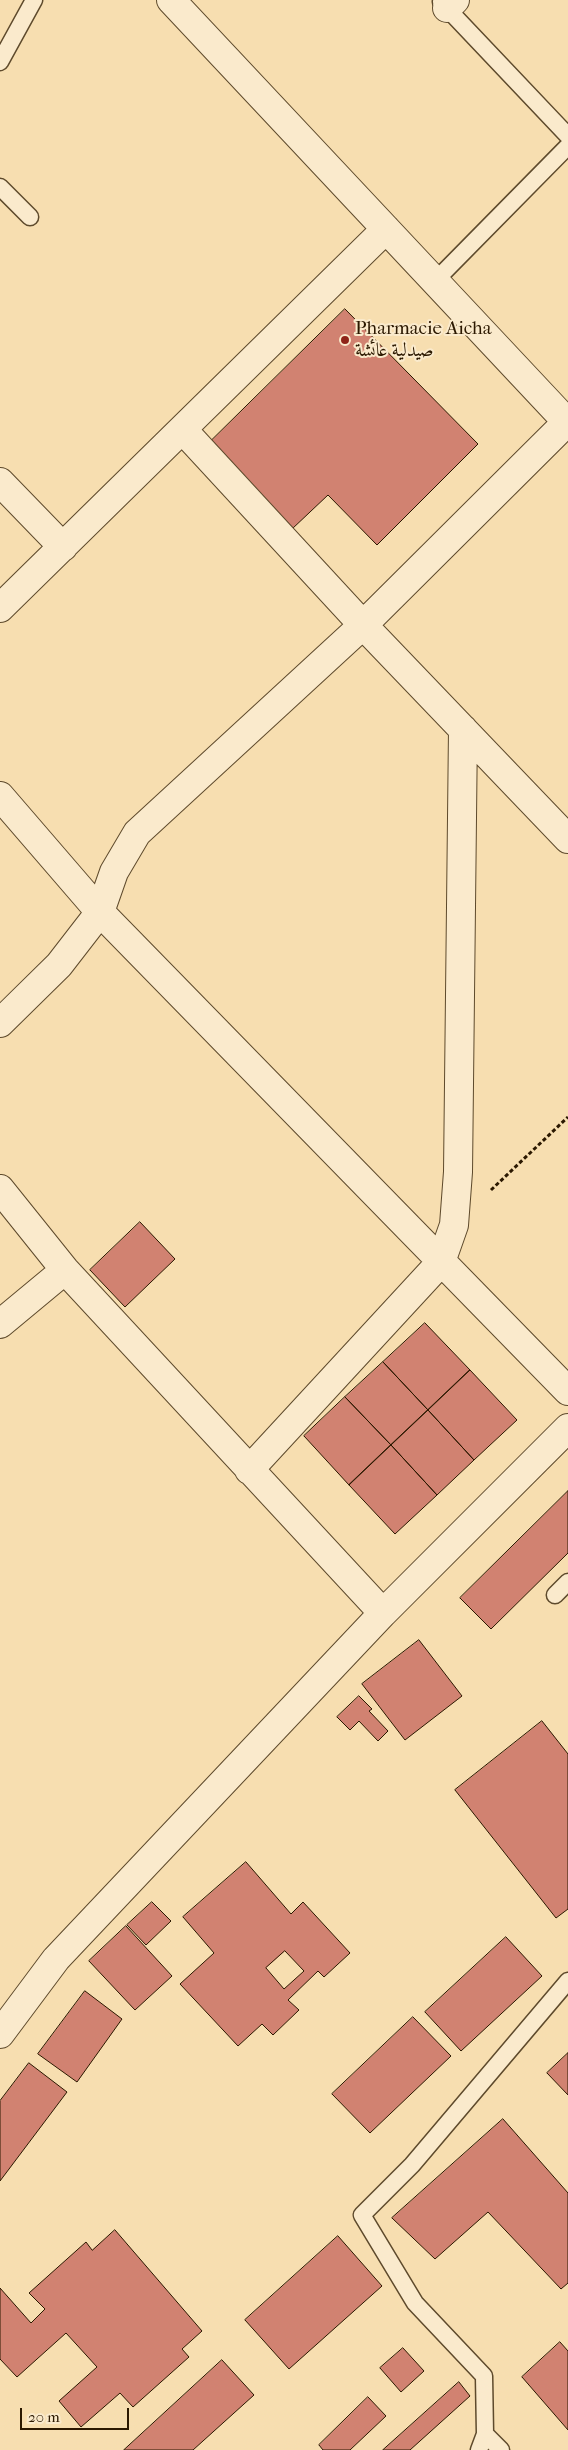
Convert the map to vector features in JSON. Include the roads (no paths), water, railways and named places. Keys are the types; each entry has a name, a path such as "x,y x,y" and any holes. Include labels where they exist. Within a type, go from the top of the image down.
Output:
{"street":[{"path":"0,1023 59,965 100,912 114,872 137,833 363,625 568,422 171,0"},
{"path":"0,608 386,229"},
{"path":"183,430 363,625 568,839"},
{"path":"0,482 63,547"},
{"path":"249,1470 441,1262 454,1225 458,1172 463,729"},
{"path":"0,796 100,912 568,1391"},
{"path":"0,1189 65,1270 383,1613"},
{"path":"0,1324 65,1270"},
{"path":"0,2034 56,1959 383,1613 568,1428"}],"lane":[{"path":"0,62 34,0"},
{"path":"447,3 568,136"},
{"path":"435,281 568,146"},
{"path":"0,187 30,217"},
{"path":"555,1595 568,1582"},
{"path":"479,2450 485,2434 484,2376 415,2303 362,2215 412,2165 568,1981"},
{"path":"485,2434 501,2450"}],"place":[{"name":"Pharmacie Aicha صيدلية عائشة","path":"345,340"}]}
